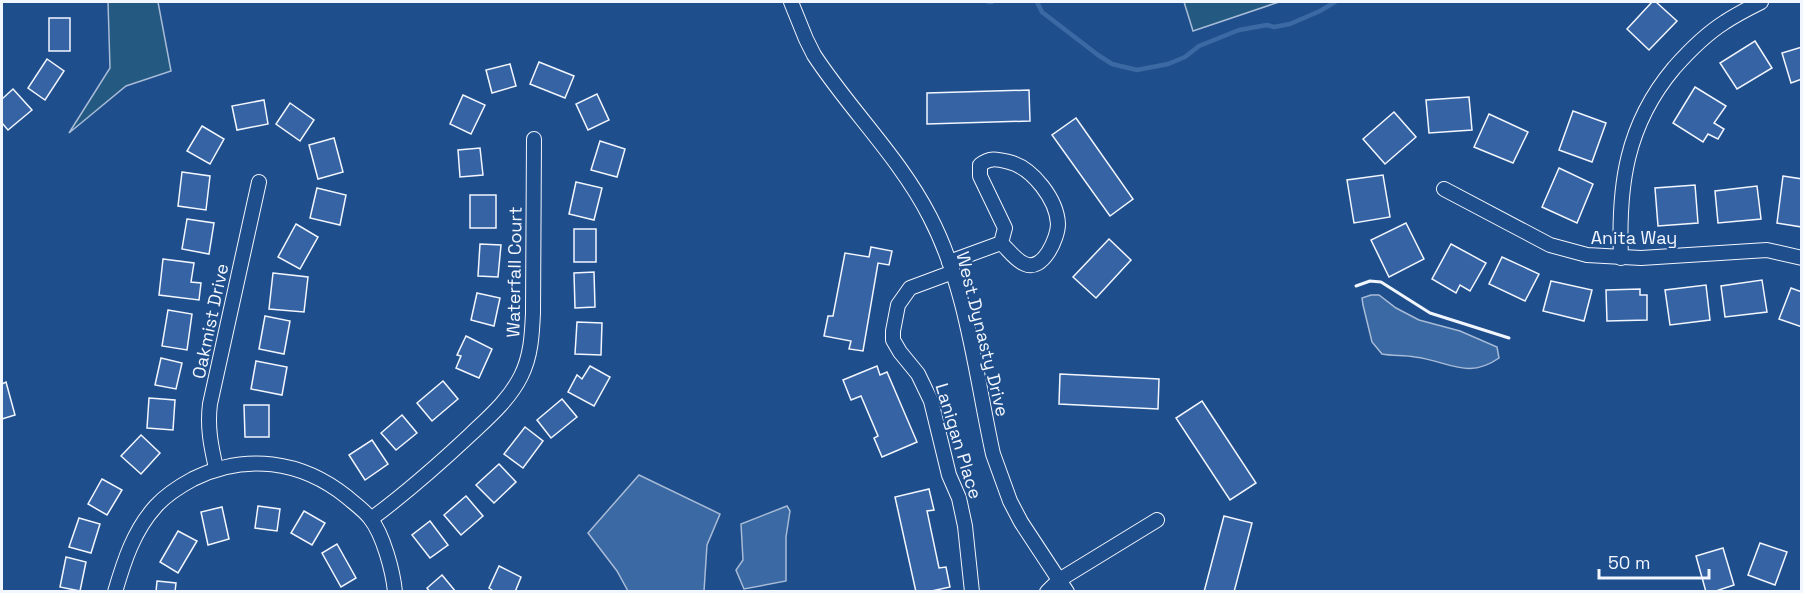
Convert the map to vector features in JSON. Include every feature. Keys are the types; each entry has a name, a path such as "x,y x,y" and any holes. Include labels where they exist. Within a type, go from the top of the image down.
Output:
{"street":[{"name":"West Dynasty Drive","path":"791,2 814,55 918,195 940,238 951,267 993,454 1002,480 1021,522 1063,586"},
{"path":"1621,258 1619,221 1625,169 1630,147 1650,100 1690,50 1724,22 1761,2"},
{"name":"Waterfall Court","path":"371,519 423,478 485,421 513,390 521,376 532,341 534,139"},
{"path":"994,158 1014,163 1038,180 1048,192 1058,224 1052,249 1040,262 1031,266 1023,264 1001,243 1005,228 980,176 980,165 994,158"},
{"name":"Oakmist Drive","path":"216,468 209,440 210,404 259,182"},
{"name":"Anita Way","path":"1443,189 1550,244 1587,255 1641,258 1767,250 1802,258"},
{"name":"Lanigan Place","path":"972,591 966,526 959,498 949,475 931,401 918,374 893,340 894,317 898,305 910,288 1001,243"},
{"path":"115,591 130,545 157,504 184,484 216,468 260,463 298,470 327,483 371,519 390,566 395,591"},
{"path":"1047,591 1063,586 1157,520"}],"shaded area":[{"path":"108,2 158,2 171,71 126,86 69,133 110,68"},
{"path":"1184,2 1279,2 1193,31"},
{"path":"1379,295 1396,308 1419,320 1460,331 1497,347 1499,358 1477,368 1468,368 1415,357 1382,354 1372,342 1363,305 1362,298"},
{"path":"639,475 720,514 707,545 704,591 628,591 617,571 588,533"},
{"path":"787,506 790,511 786,537 786,581 744,589 736,570 743,560 741,524"}],"building":[{"path":"1652,2 1656,2 1677,21 1649,50 1627,29"},
{"path":"49,18 70,18 70,51 49,51"},
{"path":"1755,41 1772,68 1737,89 1720,63"},
{"path":"1802,47 1802,79 1791,83 1782,53"},
{"path":"47,59 64,71 45,100 28,88"},
{"path":"539,62 574,76 565,98 530,84"},
{"path":"510,64 516,86 492,93 486,70"},
{"path":"1695,87 1726,106 1714,123 1724,129 1718,139 1708,134 1703,142 1673,123"},
{"path":"13,89 32,110 8,130 2,123 2,99"},
{"path":"1029,90 1030,121 927,124 927,93"},
{"path":"597,94 609,120 588,130 576,104"},
{"path":"463,95 485,105 471,134 450,124"},
{"path":"1469,97 1472,130 1429,133 1426,100"},
{"path":"264,100 268,124 237,130 232,106"},
{"path":"290,103 314,120 300,141 276,124"},
{"path":"1573,111 1606,123 1592,162 1559,150"},
{"path":"1394,112 1416,137 1385,164 1363,139"},
{"path":"1489,114 1528,132 1513,163 1474,147"},
{"path":"1076,118 1133,199 1110,216 1052,135"},
{"path":"202,126 224,139 210,164 187,151"},
{"path":"334,138 343,172 318,179 309,145"},
{"path":"600,141 625,149 617,177 591,170"},
{"path":"480,148 483,175 460,177 458,150"},
{"path":"1559,168 1593,184 1577,223 1542,207"},
{"path":"182,172 210,176 206,210 178,206"},
{"path":"1383,175 1390,217 1354,223 1347,180"},
{"path":"1783,176 1802,179 1802,227 1777,223"},
{"path":"576,182 602,188 594,220 569,214"},
{"path":"1695,185 1698,223 1658,226 1655,188"},
{"path":"1757,186 1761,219 1718,223 1715,191"},
{"path":"317,188 346,195 340,225 310,218"},
{"path":"470,195 496,195 496,228 470,228"},
{"path":"187,219 214,223 209,254 182,249"},
{"path":"1406,223 1424,259 1389,277 1371,240"},
{"path":"296,224 318,237 300,269 278,257"},
{"path":"574,229 596,229 596,262 574,262"},
{"path":"1109,239 1131,260 1096,298 1073,277"},
{"path":"480,244 501,245 498,277 478,276"},
{"path":"1451,244 1486,263 1470,291 1460,285 1456,293 1432,279"},
{"path":"871,247 892,251 889,265 878,263 863,351 849,349 851,341 824,336 828,316 833,316 845,253 869,257"},
{"path":"1502,257 1539,274 1525,301 1489,284"},
{"path":"163,259 194,263 191,282 201,283 199,300 159,295"},
{"path":"594,272 595,307 575,308 574,273"},
{"path":"273,273 308,277 304,312 269,309"},
{"path":"1762,280 1767,312 1725,317 1721,286"},
{"path":"1551,281 1592,290 1584,321 1543,311"},
{"path":"1706,285 1710,320 1670,325 1665,290"},
{"path":"1791,288 1802,292 1802,327 1779,319"},
{"path":"1640,289 1640,295 1647,295 1647,320 1607,321 1606,290"},
{"path":"477,293 500,298 494,326 471,320"},
{"path":"168,310 192,314 187,350 162,346"},
{"path":"265,316 290,321 284,354 259,349"},
{"path":"577,322 602,323 601,355 575,354"},
{"path":"466,336 492,349 479,378 456,368 461,356 457,355"},
{"path":"161,358 182,363 176,389 155,385"},
{"path":"256,361 287,367 282,395 251,389"},
{"path":"590,366 610,377 594,406 568,392 577,375 582,379"},
{"path":"877,366 880,375 887,372 917,442 882,457 874,438 878,436 861,396 851,400 843,380"},
{"path":"1060,374 1159,379 1158,409 1059,404"},
{"path":"443,381 458,399 432,421 417,403"},
{"path":"6,382 15,415 2,419 2,384"},
{"path":"149,398 175,400 173,430 147,428"},
{"path":"562,399 577,417 551,438 537,420"},
{"path":"1202,401 1256,483 1230,500 1176,418"},
{"path":"244,405 269,405 269,437 245,437"},
{"path":"402,415 417,433 396,450 381,433"},
{"path":"525,427 543,441 523,468 504,454"},
{"path":"141,435 160,453 141,474 121,456"},
{"path":"372,440 388,464 365,480 349,455"},
{"path":"499,464 516,482 494,503 476,485"},
{"path":"102,479 122,490 107,515 88,504"},
{"path":"929,489 934,510 927,511 939,568 946,567 950,587 916,592 895,497"},
{"path":"466,496 483,516 461,535 444,515"},
{"path":"258,506 280,509 277,531 255,528"},
{"path":"222,507 229,539 208,545 201,512"},
{"path":"304,511 325,523 312,545 291,533"},
{"path":"1224,516 1252,523 1234,592 1204,592"},
{"path":"79,518 100,524 91,553 69,547"},
{"path":"430,521 448,545 430,558 412,535"},
{"path":"178,531 197,541 178,573 160,562"},
{"path":"1760,543 1787,552 1775,585 1748,575"},
{"path":"337,544 356,578 341,587 322,553"},
{"path":"1723,548 1734,585 1706,592 1696,556"},
{"path":"66,557 86,562 80,591 60,587"},
{"path":"499,566 521,577 515,592 495,592 489,588"},
{"path":"442,575 456,592 430,592 427,588"},
{"path":"157,581 176,583 175,592 156,592"}],"waterway":[{"path":"1037,2 1042,12 1098,55 1112,64 1137,70 1168,64 1185,57 1199,46 1239,30 1290,24 1335,2"}],"wall":[{"path":"1356,286 1370,281 1381,282 1430,313 1509,338"}]}
